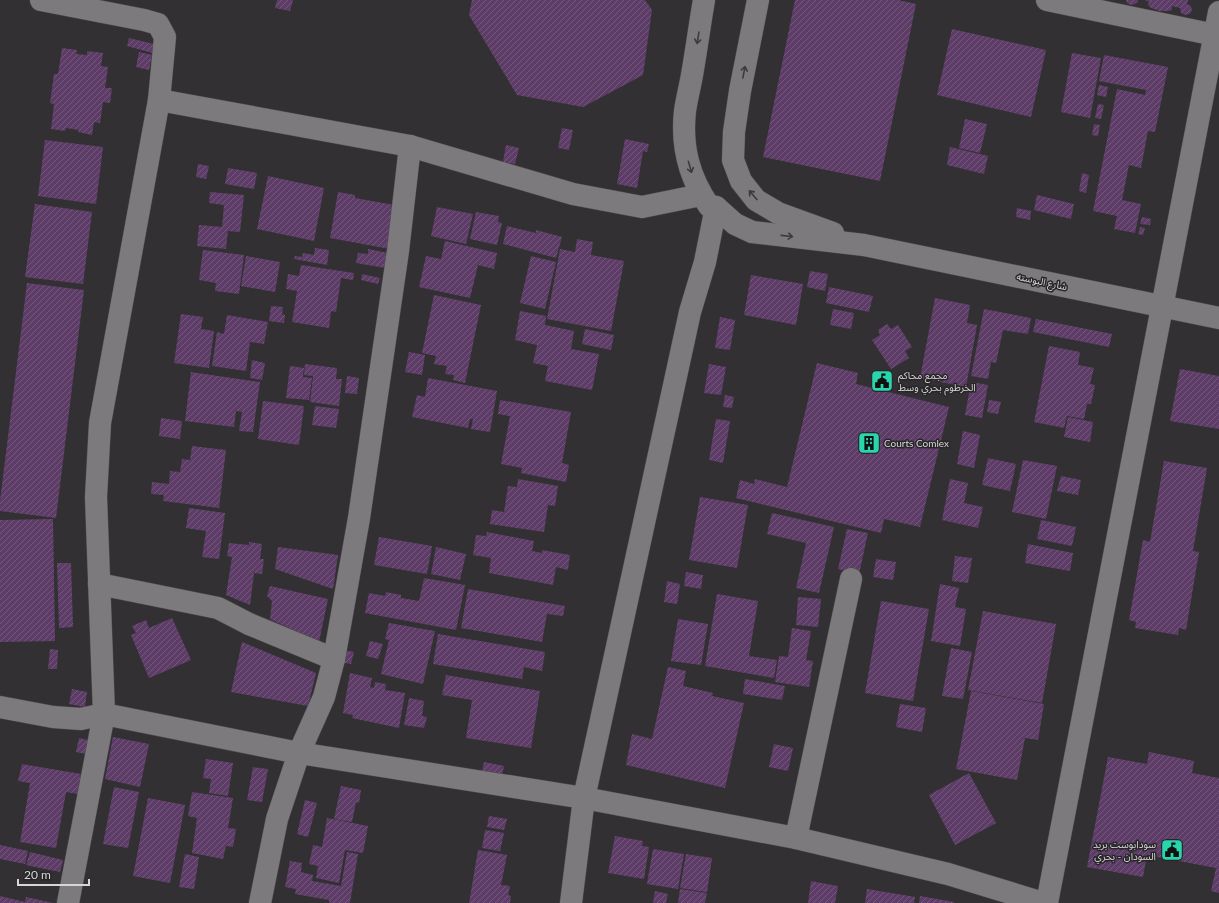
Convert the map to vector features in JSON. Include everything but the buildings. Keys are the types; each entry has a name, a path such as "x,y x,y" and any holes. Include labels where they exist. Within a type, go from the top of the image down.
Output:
{"street":[{"path":"41,0 158,24 165,37 158,100 100,423 96,497 104,714 68,903"},
{"path":"704,0 685,112 684,138 687,158 693,177 709,201 736,224 752,232 864,245"},
{"path":"758,0 740,91 734,132 733,160 741,181 756,200 778,213 864,245"},
{"path":"1047,0 1214,35"},
{"path":"1047,903 1219,12"},
{"path":"158,100 410,146 573,194 642,207 709,201"},
{"path":"260,903 277,819 299,753 324,697 334,659 359,518 398,251 410,146"},
{"path":"571,903 584,798 690,312 705,262 709,201"},
{"name":"شارع البوسته","path":"864,245 1219,318"},
{"path":"796,838 851,579"},
{"path":"100,584 218,608 249,624 334,659"},
{"path":"0,707 52,717 81,719 104,714 299,753 584,798 796,838 948,874 1043,903"}],"place":[{"name":"مجمع محاكم الخرطوم بحري وسط","path":"882,381"},
{"name":"Courts Comlex","path":"869,443"},
{"name":"سودابوست بريد السودان - بحري","path":"1172,850"}]}
